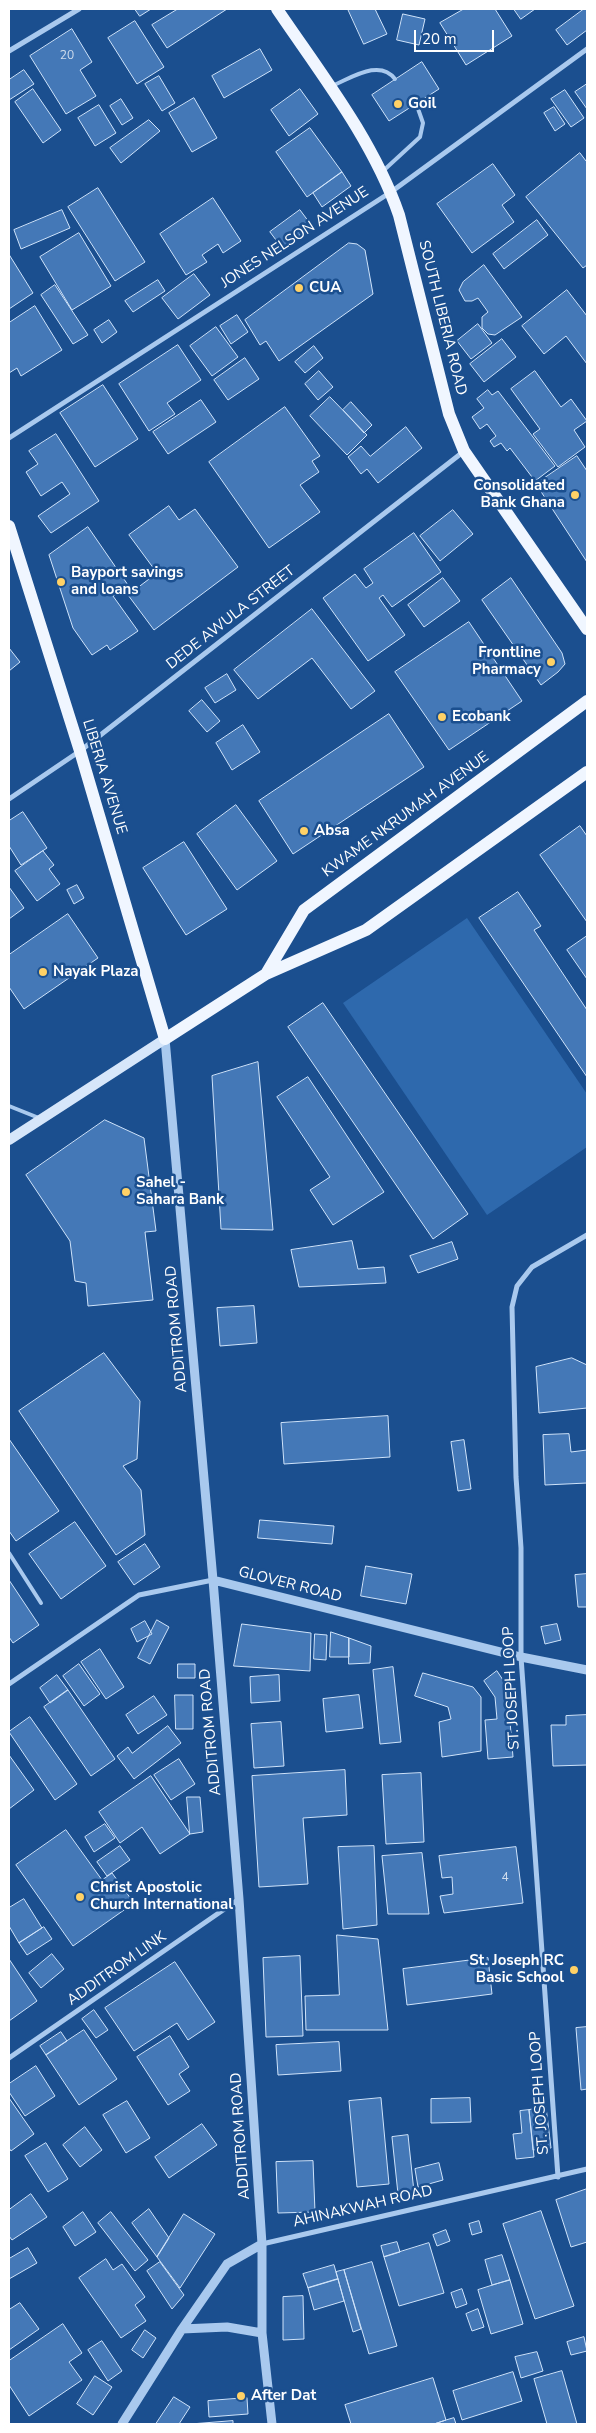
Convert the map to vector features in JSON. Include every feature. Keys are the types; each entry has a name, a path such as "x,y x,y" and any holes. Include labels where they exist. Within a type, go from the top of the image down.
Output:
{"main road":[{"name":"SOUTH LIBERIA ROAD","path":"277,9 353,123 391,192 399,215 449,414 464,451 587,629"},
{"name":"LIBERIA AVENUE","path":"9,526 80,751 165,1039"},
{"name":"KWAME NKRUMAH AVENUE","path":"266,974 304,910 587,701"},
{"name":"KWAME NKRUMAH AVENUE","path":"9,1140 266,974 366,930 582,782 587,772"}],"street":[{"path":"9,50 79,9"},
{"name":"JONES NELSON AVENUE","path":"9,438 391,192 587,49"},
{"name":"DEDE AWULA STREET","path":"9,799 80,751 464,451"},
{"name":"ADDITROM ROAD","path":"165,1039 239,1900 262,2244 262,2333 272,2424"},
{"name":"ST. JOSEPH LOOP","path":"558,2177 521,1657 521,1548 516,1476 512,1307 517,1286 532,1267 587,1235"},
{"name":"GLOVER ROAD","path":"9,1684 139,1594 213,1580 521,1657 587,1670"},
{"name":"ADDITROM LINK","path":"9,2058 239,1900"},
{"name":"AHINAKWAH ROAD","path":"122,2424 226,2264 262,2244 587,2169"},
{"path":"182,2329 227,2327 262,2333"}],"lane":[{"path":"329,87 378,68 389,71 395,79"},
{"path":"381,173 420,137 423,123 416,103"},
{"path":"9,1106 41,1119"},
{"path":"9,1553 41,1603"}],"shaded area":[{"path":"467,918 587,1094 587,1147 487,1215 343,1003"}],"building":[{"path":"135,9 151,9 140,16"},
{"path":"178,9 227,9 167,48 152,25"},
{"path":"348,9 375,9 387,34 364,44"},
{"path":"464,9 495,9 512,36 466,65 440,23"},
{"path":"514,9 535,9 521,19"},
{"path":"584,9 587,9 587,30 567,45 556,30"},
{"path":"403,14 425,19 419,45 397,40"},
{"path":"135,21 164,67 137,84 108,38"},
{"path":"72,29 92,62 80,70 96,96 66,114 30,56"},
{"path":"260,49 272,70 224,98 212,76"},
{"path":"422,62 439,89 389,121 372,95"},
{"path":"24,70 34,84 9,100 9,80"},
{"path":"159,76 175,103 162,111 145,84"},
{"path":"587,84 587,109 575,92"},
{"path":"33,89 61,130 43,143 15,102"},
{"path":"300,89 318,114 289,136 271,110"},
{"path":"565,90 584,118 571,127 551,99"},
{"path":"194,98 217,138 192,152 169,113"},
{"path":"121,99 133,118 122,125 110,106"},
{"path":"99,105 116,133 95,146 78,118"},
{"path":"554,107 565,124 555,131 544,113"},
{"path":"149,120 160,131 121,163 110,148"},
{"path":"310,128 342,172 307,197 276,152"},
{"path":"580,153 587,160 587,265 583,268 526,197"},
{"path":"493,164 515,195 502,205 514,222 472,253 437,204"},
{"path":"342,172 351,186 322,207 313,193"},
{"path":"98,188 145,262 115,281 68,207"},
{"path":"213,198 241,241 223,253 218,244 202,255 207,262 186,275 160,234"},
{"path":"62,210 70,228 21,249 14,230"},
{"path":"300,210 312,226 282,248 270,232"},
{"path":"537,220 548,235 504,269 493,254"},
{"path":"79,233 111,286 72,310 40,257"},
{"path":"349,243 357,244 365,250 373,294 279,361 266,341 260,345 245,320"},
{"path":"9,257 33,293 9,309"},
{"path":"484,265 522,317 495,335 488,334 482,328 482,317 488,312 478,298 472,301 465,301 459,290 463,282"},
{"path":"194,274 210,295 178,319 162,298"},
{"path":"158,280 165,291 133,312 125,301"},
{"path":"55,285 88,335 73,344 41,295"},
{"path":"567,290 587,316 587,364 566,336 544,354 522,326"},
{"path":"35,306 62,350 21,376 17,368 9,373 9,323"},
{"path":"237,315 248,332 231,344 220,326"},
{"path":"109,320 117,332 102,343 94,330"},
{"path":"478,324 492,343 471,359 457,341"},
{"path":"216,327 238,357 212,376 190,346"},
{"path":"502,339 516,357 484,382 470,364"},
{"path":"178,345 201,380 167,403 175,414 149,431 119,384"},
{"path":"314,346 323,358 305,373 295,362"},
{"path":"245,358 259,379 228,400 214,380"},
{"path":"319,371 333,387 318,400 305,384"},
{"path":"535,371 561,407 571,399 587,421 574,430 585,447 558,467 533,434 540,429 511,389"},
{"path":"103,385 138,439 95,467 60,413"},
{"path":"488,390 492,395 498,391 555,466 535,481 510,448 507,451 501,443 494,447 490,441 496,436 487,424 480,429 472,417 484,408 477,399"},
{"path":"330,397 367,435 347,455 310,416"},
{"path":"201,400 216,422 168,454 153,432"},
{"path":"351,402 372,425 364,433 343,410"},
{"path":"285,407 320,456 312,461 319,472 300,485 320,512 269,548 209,462"},
{"path":"406,427 422,448 378,483 367,469 361,474 348,457 361,446 370,456"},
{"path":"56,434 99,501 51,533 38,516 70,494 62,482 41,496 26,472 38,464 29,451"},
{"path":"577,456 587,471 587,562 536,484"},
{"path":"169,506 179,520 195,509 238,567 154,630 128,595 157,573 129,535"},
{"path":"453,510 473,534 440,561 420,536"},
{"path":"88,527 128,585 113,596 138,631 110,650 107,645 92,655 73,628 49,555"},
{"path":"414,533 441,572 392,607 383,595 379,598 405,635 368,661 323,598 355,574 366,588 373,583 364,569"},
{"path":"443,578 460,601 424,627 408,605"},
{"path":"511,578 562,653 565,664 541,685 482,600"},
{"path":"312,609 375,691 351,709 312,658 258,699 234,670"},
{"path":"469,622 522,701 449,750 395,672"},
{"path":"9,648 20,662 9,671"},
{"path":"227,674 236,690 215,703 205,688"},
{"path":"202,700 220,721 207,732 189,711"},
{"path":"389,714 424,767 293,854 259,801"},
{"path":"243,725 260,752 232,770 216,743"},
{"path":"236,805 277,861 237,890 197,834"},
{"path":"23,812 47,848 21,865 9,846 9,821"},
{"path":"580,826 587,836 587,922 540,855"},
{"path":"184,842 227,909 186,935 143,868"},
{"path":"43,851 54,865 49,869 60,884 37,901 15,871"},
{"path":"77,885 84,898 74,904 67,890"},
{"path":"9,887 24,908 9,919"},
{"path":"518,892 541,926 534,930 587,1010 587,1077 479,918"},
{"name":"Nayak Plaza","path":"68,914 98,958 24,1009 9,987 9,955"},
{"path":"587,936 587,979 567,950"},
{"path":"323,1003 468,1214 433,1239 288,1027"},
{"path":"258,1062 273,1230 221,1229 212,1076"},
{"path":"308,1077 384,1192 333,1225 310,1190 330,1177 277,1097"},
{"path":"105,1120 144,1138 156,1231 145,1232 153,1300 88,1306 86,1283 75,1281 70,1241 26,1175"},
{"path":"352,1241 358,1269 384,1267 386,1283 299,1287 291,1250"},
{"path":"452,1242 458,1259 418,1273 410,1256"},
{"path":"254,1306 257,1343 220,1346 217,1308"},
{"path":"104,1353 140,1401 137,1459 123,1466 141,1490 145,1535 116,1555 19,1411"},
{"path":"572,1358 587,1365 587,1408 539,1413 536,1367"},
{"path":"388,1416 390,1457 284,1464 281,1423"},
{"path":"569,1434 571,1452 587,1450 587,1483 545,1485 543,1435"},
{"path":"9,1439 59,1511 16,1541 9,1531"},
{"path":"464,1440 471,1489 458,1491 451,1442"},
{"path":"260,1520 334,1526 332,1544 258,1538"},
{"path":"75,1522 106,1566 61,1599 29,1554"},
{"path":"145,1544 160,1567 134,1585 118,1562"},
{"path":"366,1566 412,1574 406,1604 361,1596"},
{"path":"587,1574 587,1607 578,1607 575,1575"},
{"path":"9,1580 39,1625 13,1643 9,1637"},
{"path":"157,1620 169,1627 150,1664 138,1658"},
{"path":"145,1621 152,1634 137,1642 131,1629"},
{"path":"242,1624 311,1633 310,1671 234,1666"},
{"path":"557,1624 561,1640 545,1644 541,1627"},
{"path":"331,1632 349,1638 349,1657 330,1657"},
{"path":"315,1634 327,1635 326,1660 314,1659"},
{"path":"349,1638 371,1646 370,1663 349,1664"},
{"path":"100,1649 124,1687 106,1699 81,1662"},
{"path":"79,1664 100,1694 84,1706 63,1676"},
{"path":"178,1664 195,1664 195,1678 178,1678"},
{"path":"393,1667 401,1742 380,1744 373,1670"},
{"path":"497,1671 507,1686 513,1757 488,1759 485,1720 497,1719 495,1697 484,1681"},
{"path":"423,1673 473,1687 481,1697 481,1751 442,1757 439,1722 451,1719 448,1707 415,1696"},
{"path":"57,1675 68,1690 50,1703 40,1688"},
{"path":"279,1675 280,1701 251,1703 250,1677"},
{"path":"68,1690 115,1759 91,1776 44,1707"},
{"path":"175,1695 193,1695 193,1729 176,1729"},
{"path":"359,1695 363,1728 326,1732 323,1699"},
{"path":"154,1696 167,1715 138,1734 126,1715"},
{"path":"587,1715 587,1765 553,1766 551,1725 566,1725 566,1716"},
{"path":"30,1717 77,1784 55,1800 9,1732"},
{"path":"281,1722 284,1766 254,1768 251,1724"},
{"path":"168,1726 181,1743 134,1779 117,1756 128,1747 132,1753"},
{"path":"9,1755 34,1790 9,1809"},
{"path":"179,1759 195,1784 171,1800 154,1775"},
{"path":"345,1770 347,1815 303,1818 308,1884 259,1887 252,1776"},
{"path":"421,1773 424,1842 386,1844 382,1775"},
{"path":"151,1776 190,1834 160,1854 142,1827 120,1843 99,1812"},
{"path":"187,1797 200,1797 203,1832 190,1834"},
{"path":"105,1824 115,1838 94,1852 85,1837"},
{"path":"66,1830 102,1880 112,1873 134,1903 73,1946 16,1865"},
{"path":"120,1846 130,1860 107,1876 97,1862"},
{"path":"374,1846 377,1925 343,1929 338,1847"},
{"path":"516,1847 523,1903 444,1913 440,1896 453,1894 452,1877 442,1878 439,1856"},
{"path":"422,1853 429,1914 388,1914 382,1856"},
{"path":"24,1899 42,1928 19,1943 9,1926 9,1908"},
{"path":"44,1927 52,1939 27,1955 19,1943"},
{"path":"337,1935 378,1939 388,2030 306,2030 305,1996 339,1995"},
{"path":"52,1954 64,1969 41,1988 29,1973"},
{"path":"300,1956 303,2036 266,2037 263,1958"},
{"path":"488,1958 492,1994 407,2005 403,1969"},
{"path":"9,1959 37,2001 9,2021"},
{"path":"175,1962 215,2022 188,2040 177,2023 134,2051 105,2008"},
{"path":"94,2010 108,2030 96,2038 82,2019"},
{"path":"587,2027 587,2089 581,2090 576,2028"},
{"path":"84,2030 117,2079 79,2105 46,2055"},
{"path":"61,2032 67,2041 46,2055 40,2046"},
{"path":"170,2036 189,2067 179,2074 190,2091 168,2105 137,2057"},
{"path":"339,2042 341,2071 278,2075 276,2045"},
{"path":"36,2066 55,2096 25,2116 9,2092 9,2084"},
{"path":"9,2098 34,2134 11,2151 9,2148"},
{"path":"381,2098 389,2184 357,2187 349,2101"},
{"path":"470,2098 471,2122 431,2123 431,2099"},
{"path":"127,2101 150,2138 126,2153 103,2115"},
{"path":"546,2107 551,2148 533,2150 529,2110"},
{"path":"529,2110 534,2157 516,2159 513,2134 522,2133 520,2111"},
{"path":"202,2124 217,2145 169,2178 155,2157"},
{"path":"85,2127 102,2150 80,2167 63,2145"},
{"path":"408,2135 414,2192 398,2194 392,2137"},
{"path":"46,2143 68,2179 48,2192 25,2156"},
{"path":"313,2161 315,2212 278,2213 276,2162"},
{"path":"439,2163 443,2180 418,2187 415,2169"},
{"path":"587,2189 587,2242 571,2247 556,2200"},
{"path":"31,2194 47,2217 12,2240 9,2236 9,2210"},
{"path":"149,2209 169,2238 157,2257 132,2223"},
{"path":"541,2211 574,2306 535,2319 503,2224"},
{"path":"83,2212 96,2232 75,2246 63,2227"},
{"path":"111,2212 148,2260 135,2271 98,2223"},
{"path":"184,2214 215,2234 180,2288 157,2257"},
{"path":"479,2221 482,2232 472,2235 469,2224"},
{"path":"446,2230 450,2241 437,2246 433,2235"},
{"path":"397,2242 400,2252 384,2257 381,2246"},
{"path":"429,2243 444,2293 399,2306 384,2257"},
{"path":"28,2248 37,2263 9,2279 9,2259"},
{"path":"502,2255 510,2280 492,2285 485,2260"},
{"path":"106,2259 113,2270 122,2264 145,2297 135,2305 146,2321 121,2338 79,2278"},
{"path":"160,2262 184,2295 172,2309 147,2271"},
{"path":"372,2262 397,2346 369,2354 344,2270"},
{"path":"334,2265 338,2279 308,2288 303,2274"},
{"path":"344,2270 361,2329 353,2332 336,2272"},
{"path":"338,2279 344,2301 314,2310 308,2288"},
{"path":"510,2280 523,2324 491,2334 478,2290"},
{"path":"462,2289 467,2304 456,2308 451,2293"},
{"path":"303,2296 304,2339 283,2340 283,2297"},
{"path":"20,2303 39,2329 9,2350 9,2310"},
{"path":"478,2309 484,2327 472,2331 466,2314"},
{"path":"63,2324 82,2353 69,2362 82,2380 29,2416 9,2385 9,2361"},
{"path":"145,2330 156,2338 143,2358 132,2350"},
{"path":"584,2337 587,2351 571,2355 567,2342"},
{"path":"102,2341 122,2371 108,2381 88,2350"},
{"path":"537,2352 543,2371 521,2378 515,2357"},
{"path":"562,2371 577,2424 547,2424 534,2379"},
{"path":"513,2372 522,2401 462,2420 453,2391"},
{"path":"95,2376 112,2387 93,2415 77,2404"},
{"path":"433,2378 446,2420 434,2424 351,2424 345,2405"},
{"path":"174,2397 190,2407 179,2424 156,2424"},
{"path":"247,2398 248,2414 209,2417 208,2401"},
{"path":"454,2418 456,2424 434,2424 446,2420"},
{"path":"233,2421 233,2424 191,2424"}],"place":[{"name":"Goil","path":"398,104"},
{"name":"CUA","path":"299,288"},
{"name":"Consolidated Bank Ghana","path":"575,495"},
{"name":"Bayport savings and loans","path":"61,582"},
{"name":"Frontline Pharmacy","path":"551,662"},
{"name":"Ecobank","path":"442,717"},
{"name":"Absa","path":"304,831"},
{"name":"Nayak Plaza","path":"43,972"},
{"name":"Sahel - Sahara Bank","path":"126,1192"},
{"name":"Christ Apostolic Church International","path":"80,1897"},
{"name":"St. Joseph RC Basic School","path":"574,1970"},
{"name":"After Dat","path":"241,2396"}]}
